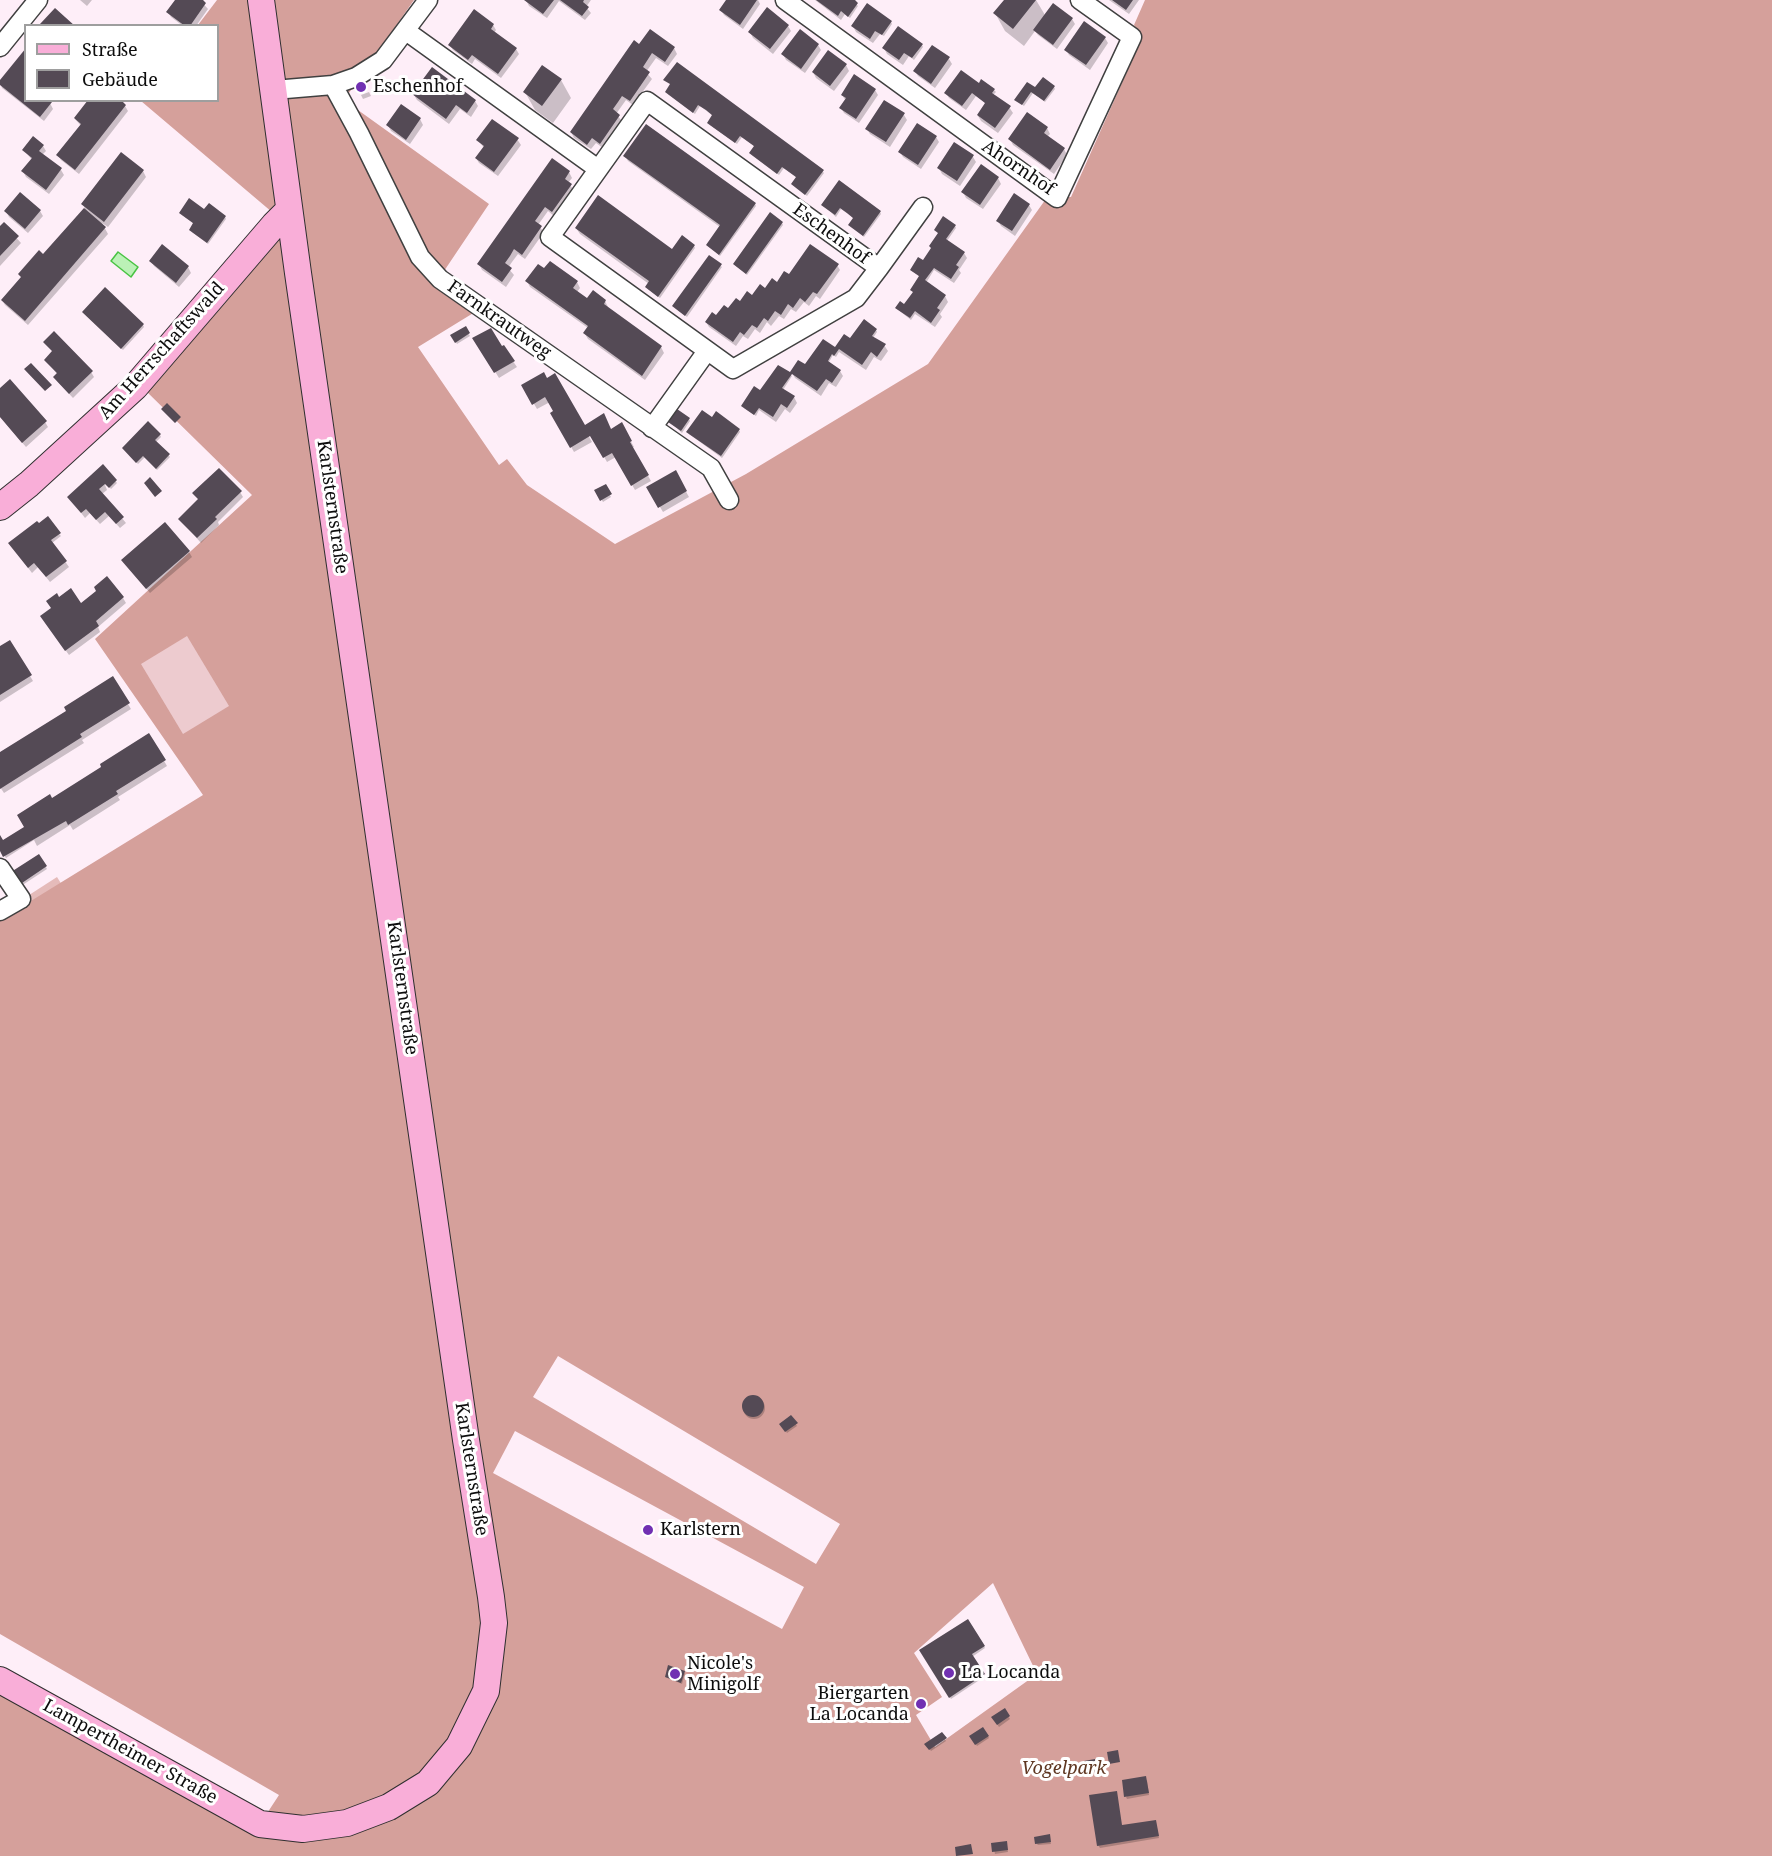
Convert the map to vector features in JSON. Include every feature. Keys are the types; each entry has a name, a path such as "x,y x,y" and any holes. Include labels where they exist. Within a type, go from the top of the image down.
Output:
{"street":[{"path":"0,47 38,0"},
{"name":"Karlsternstraße","path":"260,1824 303,1829 347,1823 389,1807 428,1783 459,1746 486,1691 494,1623 289,210 261,0"},
{"path":"274,90 333,84 356,77 382,60 428,0"},
{"name":"Ahornhof","path":"785,0 1057,198 1132,37 1080,0"},
{"path":"406,31 598,169"},
{"name":"Farnkrautweg","path":"333,84 420,257 440,279 711,468 729,500"},
{"name":"Eschenhof","path":"879,268 647,101 550,237 733,369 856,298 879,268 923,207"},
{"name":"Am Herrschaftswald","path":"0,507 135,387 289,210"},
{"path":"652,428 707,351"},
{"path":"0,868 21,899 0,911"},
{"name":"Lampertheimer Straße","path":"0,1680 260,1824"}],"shaded area":[{"path":"118,252 138,267 131,277 111,261"},
{"path":"187,636 229,706 183,734 141,664"},
{"path":"57,877 75,906 38,914 26,897"}],"green space":[{"name":"Vogelpark","path":"217,0 414,0 344,100 489,204 436,283 475,312 418,347 499,465 507,459 527,485 615,544 746,474 928,364 1048,196 1071,197 1142,38 1134,25 1145,0 1772,0 1772,1856 0,1856 0,1680 260,1824 279,1795 0,1634 0,920 203,795 95,639 252,495 146,391 279,218 142,102 219,102 219,24 199,24","holes":["558,1356 840,1524 816,1564 533,1397","515,1431 804,1587 782,1629 493,1473","993,1583 1037,1674 935,1747 916,1715 942,1697 914,1653"]}],"building":[{"path":"175,0 203,0 206,3 191,24 182,24 166,12"},
{"path":"524,0 554,0 543,14"},
{"path":"560,0 584,0 583,2 589,7 582,16"},
{"path":"726,0 757,0 740,25 719,10"},
{"path":"816,0 855,0 858,3 848,17 841,11 838,16"},
{"path":"1004,0 1036,0 1013,29 993,13"},
{"path":"1112,0 1133,0 1126,10"},
{"path":"867,3 892,21 882,35 875,31 870,39 851,26"},
{"path":"1053,3 1073,18 1053,45 1033,30"},
{"path":"767,7 789,25 770,49 748,32"},
{"path":"55,8 73,24 40,24"},
{"path":"474,9 494,24 491,29 517,48 498,74 472,55 468,60 448,45"},
{"path":"1084,21 1106,37 1086,65 1064,50"},
{"path":"898,26 923,44 912,58 904,53 899,60 882,48"},
{"path":"650,29 675,47 665,62 652,53 643,67 650,72 630,101 622,96 613,109 620,115 600,144 592,138 587,145 570,132 634,40 639,44"},
{"path":"800,29 819,44 801,69 781,54"},
{"path":"932,45 950,57 931,84 913,71"},
{"path":"24,50 24,102 52,102 40,117 0,85 0,80"},
{"path":"828,50 847,64 830,86 812,72"},
{"path":"677,62 824,170 805,195 791,184 796,177 782,167 777,174 749,153 754,146 740,136 735,143 707,123 712,115 706,110 698,105 693,113 665,92 670,84 663,80"},
{"path":"542,65 562,79 542,106 523,92"},
{"path":"432,67 476,100 467,113 456,105 446,119 412,94"},
{"path":"961,70 979,83 981,79 995,89 992,93 1011,106 995,128 977,115 985,103 972,93 962,106 944,93"},
{"path":"854,74 876,89 856,119 839,108 846,98 841,95"},
{"path":"1043,77 1055,86 1044,101 1031,92 1022,105 1014,100 1027,82 1035,87"},
{"path":"884,100 905,113 886,142 865,129"},
{"path":"86,102 123,102 126,105 75,170 56,155 81,124 74,118"},
{"path":"401,104 421,118 406,140 386,125"},
{"path":"1027,112 1048,127 1044,133 1065,148 1050,170 1008,139"},
{"path":"492,119 519,138 494,172 475,158 484,146 476,140"},
{"path":"917,123 937,136 918,165 898,152"},
{"path":"646,124 756,203 719,255 706,245 720,225 623,156"},
{"path":"33,136 44,145 39,151 62,168 46,190 21,171 32,158 22,150"},
{"path":"954,142 974,155 957,181 937,168"},
{"path":"121,152 144,170 104,222 81,204"},
{"path":"552,158 570,171 565,179 572,184 552,212 545,207 535,221 542,226 522,255 514,249 505,263 512,268 502,282 477,264"},
{"path":"981,164 999,177 980,205 961,192"},
{"path":"839,180 881,211 863,236 848,225 853,218 847,213 840,208 835,215 821,205"},
{"path":"20,192 41,210 25,229 4,211"},
{"path":"1014,193 1030,204 1012,231 996,221"},
{"path":"598,195 672,249 682,235 695,245 658,297 645,287 649,281 575,228"},
{"path":"189,198 204,209 209,203 226,216 207,243 189,230 193,223 179,213"},
{"path":"84,208 106,227 25,321 1,300 21,277 18,274 39,250 43,254"},
{"path":"770,212 783,222 746,274 733,264"},
{"path":"943,216 956,225 946,239 965,252 956,265 959,267 951,279 934,268 925,280 946,295 931,323 915,311 910,318 895,308 900,301 904,304 913,292 910,290 919,276 910,270 918,257 923,260 931,248 929,246 938,233 934,230"},
{"path":"4,222 19,236 0,256 0,226"},
{"path":"162,244 189,266 176,283 149,261"},
{"path":"810,244 839,264 817,294 813,292 805,302 800,298 793,308 788,304 781,315 775,311 768,321 764,318 757,328 752,325 744,335 740,332 733,342 705,322 712,312 716,315 724,305 728,308 736,298 740,301 747,291 752,295 760,284 765,288 772,278 777,282 784,271 789,274"},
{"path":"709,255 722,264 685,316 672,306"},
{"path":"550,261 578,281 573,288 587,298 593,290 606,300 604,304 662,346 642,376 583,333 588,326 525,281 538,264 544,268"},
{"path":"105,287 144,324 121,349 82,312"},
{"path":"864,319 877,329 872,336 886,344 877,357 871,352 862,365 839,349 828,361 841,370 832,383 826,379 817,391 792,374 782,388 795,396 787,408 781,404 773,417 759,408 754,415 741,406 754,386 760,390 778,365 790,372 798,360 805,364 823,339 835,347 844,334 850,338"},
{"path":"466,326 470,333 455,343 450,335"},
{"path":"491,328 515,361 494,373 472,338"},
{"path":"54,331 93,371 69,394 53,377 57,373 44,360 52,351 43,342"},
{"path":"31,363 52,385 45,391 24,369"},
{"path":"544,372 547,378 555,373 585,425 604,413 611,429 622,422 632,441 630,442 649,475 631,486 612,453 603,458 590,436 570,448 550,413 553,411 545,397 532,405 521,385"},
{"path":"10,379 47,421 22,443 0,417 0,388"},
{"path":"167,403 181,417 175,423 161,409"},
{"path":"677,409 690,418 681,431 668,422"},
{"path":"702,410 712,417 716,411 740,429 721,456 686,432"},
{"path":"148,421 161,434 155,440 170,454 156,469 143,456 136,463 122,448"},
{"path":"103,464 117,480 109,488 105,484 99,489 124,517 116,524 105,512 96,520 86,509 81,513 67,497"},
{"path":"219,468 242,491 197,538 178,519 198,499 192,493"},
{"path":"676,470 687,491 658,508 646,487"},
{"path":"150,477 162,491 155,497 144,483"},
{"path":"606,484 612,494 600,501 594,490"},
{"path":"48,516 61,533 51,540 67,561 46,577 34,563 28,568 8,543 37,521 39,523"},
{"path":"165,522 190,551 146,589 121,560"},
{"path":"107,576 124,597 96,621 99,626 65,651 40,616 51,608 46,601 57,593 59,597 71,588 81,603 96,591 94,587"},
{"path":"10,640 32,675 0,695 0,646"},
{"path":"113,676 130,703 80,734 82,737 0,789 0,752 66,711 64,707"},
{"path":"149,733 166,760 116,791 118,794 68,825 66,821 3,857 0,851 0,835 3,840 24,827 17,815 50,794 52,798"},
{"path":"39,854 47,866 19,885 11,872"},
{"path":"753,1395 761,1398 764,1406 761,1414 753,1417 745,1414 742,1406 745,1398"},
{"path":"791,1415 798,1423 785,1432 779,1424"},
{"path":"968,1619 985,1646 972,1654 985,1674 949,1698 919,1650"},
{"name":"Nicole's Minigolf","path":"668,1665 685,1671 681,1683 665,1677"},
{"path":"1005,1708 1010,1716 997,1725 991,1717"},
{"path":"983,1727 989,1736 975,1745 969,1736"},
{"path":"942,1732 947,1738 929,1750 924,1744"},
{"path":"1118,1750 1120,1762 1109,1764 1107,1752"},
{"path":"1095,1759 1096,1770 1086,1771 1084,1761"},
{"path":"1146,1776 1149,1793 1124,1797 1122,1780"},
{"path":"1117,1791 1122,1825 1156,1820 1159,1836 1097,1846 1089,1795"},
{"path":"1050,1834 1051,1842 1035,1844 1034,1837"},
{"path":"1007,1841 1008,1850 992,1852 991,1843"},
{"path":"971,1844 973,1854 956,1856 955,1847"}],"place":[{"name":"Eschenhof","path":"361,87"},
{"name":"Karlstern","path":"648,1530"},
{"name":"La Locanda","path":"949,1673"},
{"name":"Nicole's Minigolf","path":"675,1674"},
{"name":"Biergarten La Locanda","path":"921,1704"}]}
